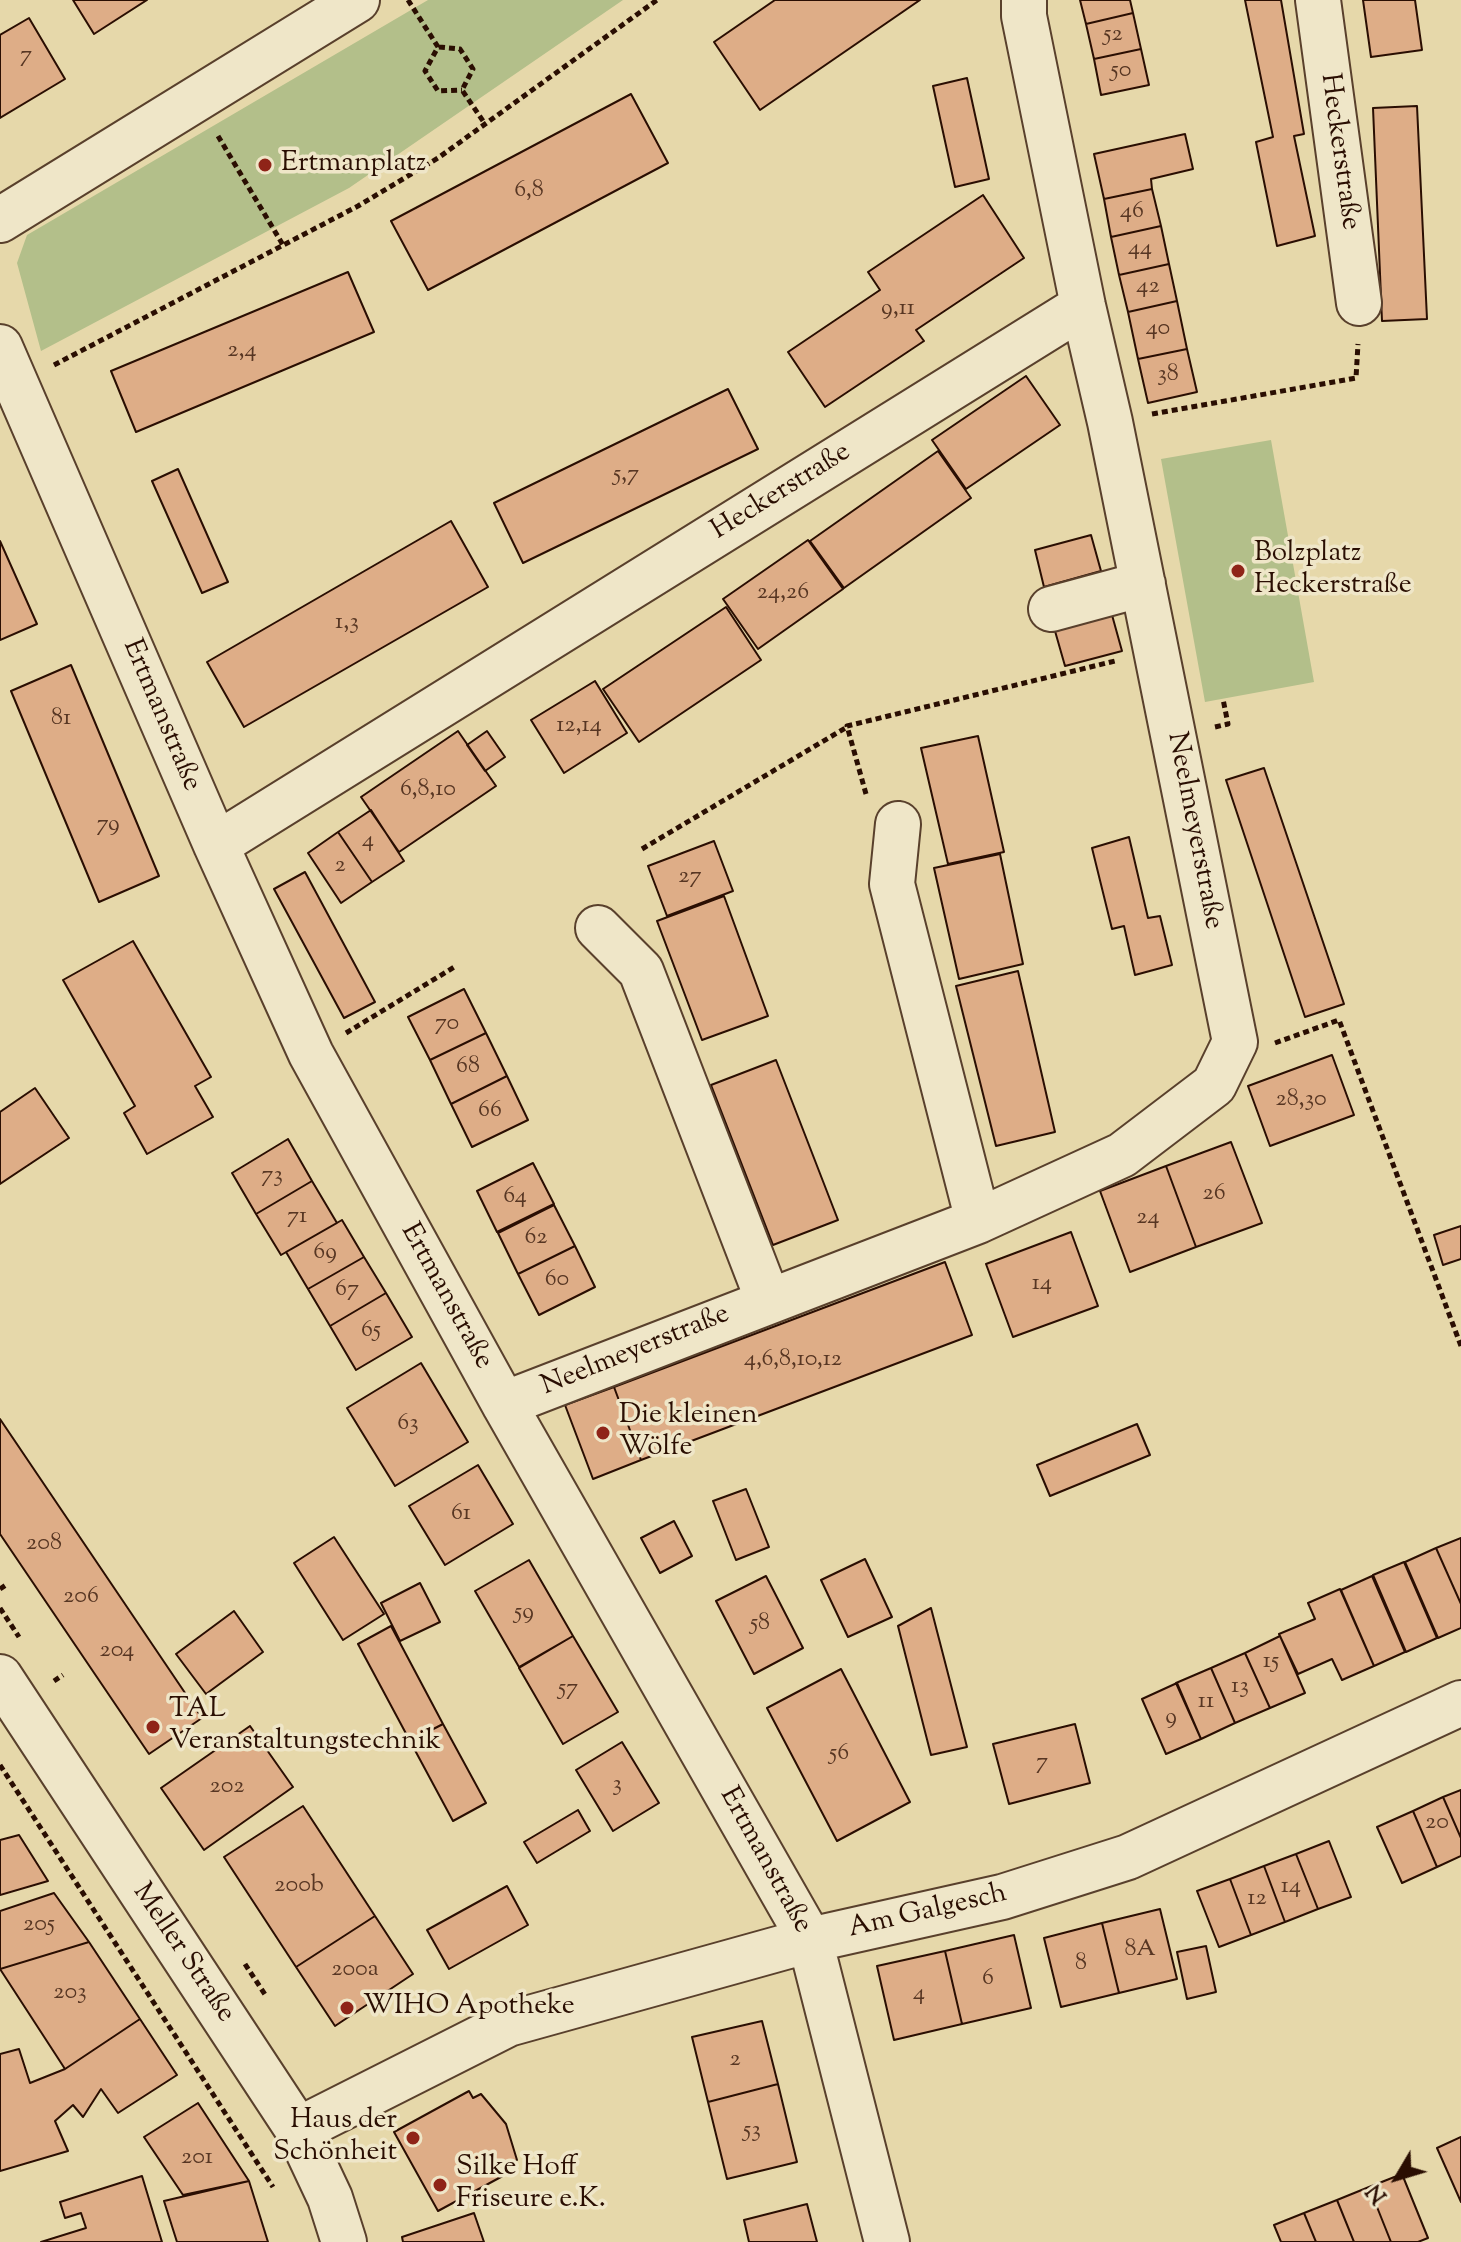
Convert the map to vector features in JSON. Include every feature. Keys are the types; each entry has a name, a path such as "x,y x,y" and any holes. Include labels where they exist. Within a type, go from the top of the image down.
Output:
{"street":[{"path":"0,220 357,0"},
{"name":"Heckerstraße","path":"1318,0 1359,303"},
{"path":"1024,8 1083,306"},
{"name":"Heckerstraße","path":"216,845 1083,306"},
{"name":"Neelmeyerstraße","path":"504,1404 978,1221 1122,1155 1214,1085 1235,1042 1110,422 1083,306"},
{"name":"Ertmanstraße","path":"9,365 216,845 311,1054 504,1404 810,1940 887,2242"},
{"path":"1051,609 1143,584"},
{"path":"898,824 892,884 978,1221"},
{"path":"598,928 641,971 768,1300"},
{"name":"Meller Straße","path":"0,1677 298,2130 330,2198 344,2242"},
{"name":"Am Galgesch","path":"298,2130 508,2024 810,1940 1002,1897 1128,1857 1461,1703"}],"path":[{"path":"408,0 438,47"},
{"path":"9,365 283,245 371,198 485,124 657,0"},
{"path":"438,47 460,49 473,69 462,90"},
{"path":"438,47 425,71 438,91 462,90"},
{"path":"462,90 485,124"},
{"path":"196,100 283,245"},
{"path":"1110,422 1356,378 1359,303"},
{"path":"642,849 847,726 1156,651"},
{"path":"847,726 872,814 898,824"},
{"path":"311,1054 456,966"},
{"path":"1235,1042 1270,1045 1339,1020 1461,1346"},
{"path":"0,1765 276,2192"}],"green space":[{"name":"Ertmanplatz","path":"428,0 623,0 349,188 41,351 17,263 27,235"},
{"name":"Bolzplatz Heckerstraße","path":"1271,440 1314,682 1205,702 1161,459"}],"building":[{"path":"73,0 147,0 94,34"},
{"path":"775,0 920,0 760,110 714,42"},
{"path":"1080,0 1130,0 1133,13 1086,24"},
{"path":"1245,0 1281,0 1304,134 1294,136 1315,236 1277,246 1256,142 1273,137"},
{"path":"1363,0 1415,0 1422,50 1371,57"},
{"path":"1133,13 1141,49 1094,59 1086,24"},
{"path":"29,18 65,79 0,118 0,35"},
{"path":"1141,49 1149,85 1101,95 1094,59"},
{"path":"967,78 989,179 955,187 933,86"},
{"path":"631,94 668,163 428,290 391,221"},
{"path":"1417,106 1427,319 1382,321 1373,108"},
{"path":"1185,134 1193,169 1151,179 1152,189 1104,199 1094,154"},
{"path":"1152,189 1161,226 1111,237 1104,199"},
{"path":"983,195 1024,258 916,330 924,341 825,407 788,352 880,290 868,272"},
{"path":"1161,226 1169,264 1119,275 1111,237"},
{"path":"1169,264 1177,301 1128,312 1119,275"},
{"path":"348,272 374,332 136,432 111,371"},
{"path":"1177,301 1187,349 1138,359 1128,312"},
{"path":"1187,349 1197,392 1148,403 1138,359"},
{"path":"1026,376 1060,425 966,489 932,440"},
{"path":"728,389 758,449 523,563 494,503"},
{"path":"938,451 971,498 844,588 810,541"},
{"path":"178,469 228,582 202,593 152,481"},
{"path":"451,521 488,587 244,727 207,662"},
{"path":"1091,535 1101,571 1044,587 1035,550"},
{"path":"808,540 843,589 758,649 723,599"},
{"path":"0,541 37,624 0,640"},
{"path":"726,607 761,660 639,742 603,689"},
{"path":"1112,615 1122,651 1065,666 1055,631"},
{"path":"71,665 159,876 99,902 11,691"},
{"path":"595,681 627,733 564,773 531,720"},
{"path":"458,731 496,786 399,852 361,797"},
{"path":"487,731 505,757 485,771 467,745"},
{"path":"978,736 1004,852 948,864 921,748"},
{"path":"1264,768 1344,1004 1305,1017 1226,780"},
{"path":"371,810 404,861 372,882 338,832"},
{"path":"338,832 372,882 341,903 308,853"},
{"path":"1129,837 1148,918 1160,916 1172,965 1135,975 1124,926 1112,929 1092,848"},
{"path":"714,841 733,891 667,916 648,866"},
{"path":"1000,854 1023,964 959,979 934,868"},
{"path":"305,872 375,1002 344,1018 274,889"},
{"path":"724,896 768,1016 702,1040 657,921"},
{"path":"133,941 211,1077 195,1086 213,1117 147,1154 124,1113 135,1106 63,980"},
{"path":"1018,971 1055,1132 996,1146 956,986"},
{"path":"464,989 486,1033 430,1060 408,1017"},
{"path":"486,1033 507,1076 451,1104 430,1060"},
{"path":"1332,1055 1354,1115 1270,1146 1248,1086"},
{"path":"776,1060 838,1220 773,1245 711,1085"},
{"path":"507,1076 528,1120 472,1147 451,1104"},
{"path":"35,1088 69,1138 0,1184 0,1112"},
{"path":"288,1139 312,1181 256,1214 232,1173"},
{"path":"1231,1142 1262,1223 1196,1247 1166,1166"},
{"path":"533,1163 554,1204 497,1232 477,1191"},
{"path":"1166,1166 1196,1247 1130,1272 1100,1191"},
{"path":"312,1181 337,1223 281,1255 256,1214"},
{"path":"554,1205 575,1246 518,1274 498,1233"},
{"path":"342,1220 364,1257 308,1289 286,1252"},
{"path":"1461,1226 1461,1259 1443,1265 1434,1235"},
{"path":"1071,1232 1098,1306 1013,1337 986,1264"},
{"path":"575,1246 595,1287 539,1315 518,1274"},
{"path":"364,1257 386,1293 330,1326 308,1289"},
{"path":"945,1262 972,1335 641,1460 614,1387"},
{"path":"386,1293 412,1337 356,1370 330,1326"},
{"path":"421,1363 468,1442 395,1486 347,1408"},
{"name":"Die kleinen Wölfe","path":"614,1387 641,1460 593,1479 565,1405"},
{"path":"0,1419 202,1718 149,1754 0,1534"},
{"path":"1137,1424 1150,1455 1050,1496 1037,1465"},
{"path":"478,1465 513,1524 445,1565 409,1506"},
{"path":"746,1489 769,1547 736,1560 713,1501"},
{"path":"674,1521 692,1556 660,1573 641,1538"},
{"path":"334,1537 384,1614 343,1640 294,1563"},
{"path":"1461,1538 1461,1604 1436,1548"},
{"path":"1436,1548 1461,1604 1461,1628 1438,1638 1405,1562"},
{"path":"865,1559 892,1617 848,1637 821,1580"},
{"path":"529,1560 573,1636 519,1667 475,1591"},
{"path":"1404,1562 1437,1638 1406,1652 1373,1575"},
{"path":"766,1576 803,1648 754,1674 716,1601"},
{"path":"1372,1576 1405,1652 1374,1666 1341,1590"},
{"path":"420,1583 440,1622 400,1641 381,1603"},
{"path":"1340,1589 1374,1666 1342,1680 1332,1659 1298,1674 1279,1634 1315,1619 1308,1603"},
{"path":"931,1608 967,1747 931,1755 898,1626"},
{"path":"234,1611 263,1652 206,1694 176,1654"},
{"path":"391,1626 443,1724 410,1741 358,1644"},
{"path":"573,1636 618,1712 563,1744 519,1668"},
{"path":"1280,1636 1305,1693 1270,1708 1245,1653"},
{"path":"1245,1653 1270,1708 1235,1723 1211,1668"},
{"path":"1211,1668 1235,1723 1201,1739 1176,1683"},
{"path":"841,1669 910,1802 837,1841 767,1708"},
{"path":"1177,1683 1201,1739 1166,1754 1142,1699"},
{"path":"443,1724 486,1803 453,1821 410,1741"},
{"path":"1075,1724 1090,1783 1009,1804 993,1744"},
{"path":"250,1726 293,1787 204,1850 161,1788"},
{"path":"622,1742 659,1803 613,1831 576,1770"},
{"path":"1461,1790 1461,1838 1443,1797"},
{"path":"1443,1797 1461,1838 1461,1856 1437,1867 1413,1811"},
{"path":"303,1806 375,1916 296,1967 224,1857"},
{"path":"578,1810 590,1831 537,1863 524,1842"},
{"path":"1413,1811 1437,1867 1402,1883 1377,1827"},
{"path":"19,1835 48,1881 0,1895 0,1840"},
{"path":"1329,1841 1351,1897 1318,1909 1296,1854"},
{"path":"1296,1854 1318,1909 1285,1922 1264,1866"},
{"path":"1264,1866 1285,1922 1251,1935 1230,1879"},
{"path":"1230,1879 1251,1935 1219,1947 1197,1891"},
{"path":"507,1886 528,1925 449,1969 427,1930"},
{"path":"54,1893 89,1942 0,1969 0,1911"},
{"path":"1160,1909 1177,1979 1119,1993 1102,1923"},
{"path":"375,1916 413,1974 335,2026 296,1967"},
{"path":"1102,1923 1119,1993 1061,2007 1044,1938"},
{"path":"1014,1935 1031,2008 962,2024 945,1951"},
{"path":"89,1942 140,2019 65,2069 0,1969"},
{"path":"1206,1946 1216,1992 1187,1999 1177,1952"},
{"path":"945,1951 962,2024 894,2040 877,1966"},
{"path":"140,2019 177,2075 118,2113 101,2089 83,2117 73,2105 55,2121 68,2151 0,2171 0,2054 19,2049 30,2083 65,2069"},
{"path":"762,2021 778,2084 708,2102 692,2037"},
{"path":"778,2084 797,2162 727,2179 708,2102"},
{"path":"469,2091 473,2098 481,2094 506,2124 517,2160 508,2165 512,2171 438,2211 394,2132"},
{"path":"198,2103 249,2181 183,2195 144,2137"},
{"path":"1461,2137 1461,2202 1437,2148"},
{"path":"1402,2174 1428,2238 1418,2242 1391,2242 1369,2187"},
{"path":"142,2176 162,2242 41,2242 86,2228 81,2213 65,2218 60,2202"},
{"path":"249,2181 268,2242 177,2242 164,2201"},
{"path":"1369,2187 1391,2242 1354,2242 1337,2200"},
{"path":"1337,2200 1354,2242 1316,2242 1304,2213"},
{"path":"807,2204 817,2242 749,2242 744,2220"},
{"path":"474,2213 484,2242 403,2242 402,2237"},
{"path":"1304,2213 1316,2242 1281,2242 1274,2225"}],"place":[{"name":"Ertmanplatz","path":"265,165"},
{"name":"Bolzplatz Heckerstraße","path":"1238,571"},
{"name":"Die kleinen Wölfe","path":"603,1433"},
{"name":"TAL Veranstaltungstechnik","path":"153,1727"},
{"name":"WIHO Apotheke","path":"347,2008"},
{"name":"Haus der Schönheit","path":"413,2138"},
{"name":"Silke Hoff Friseure e.K.","path":"440,2185"}]}
